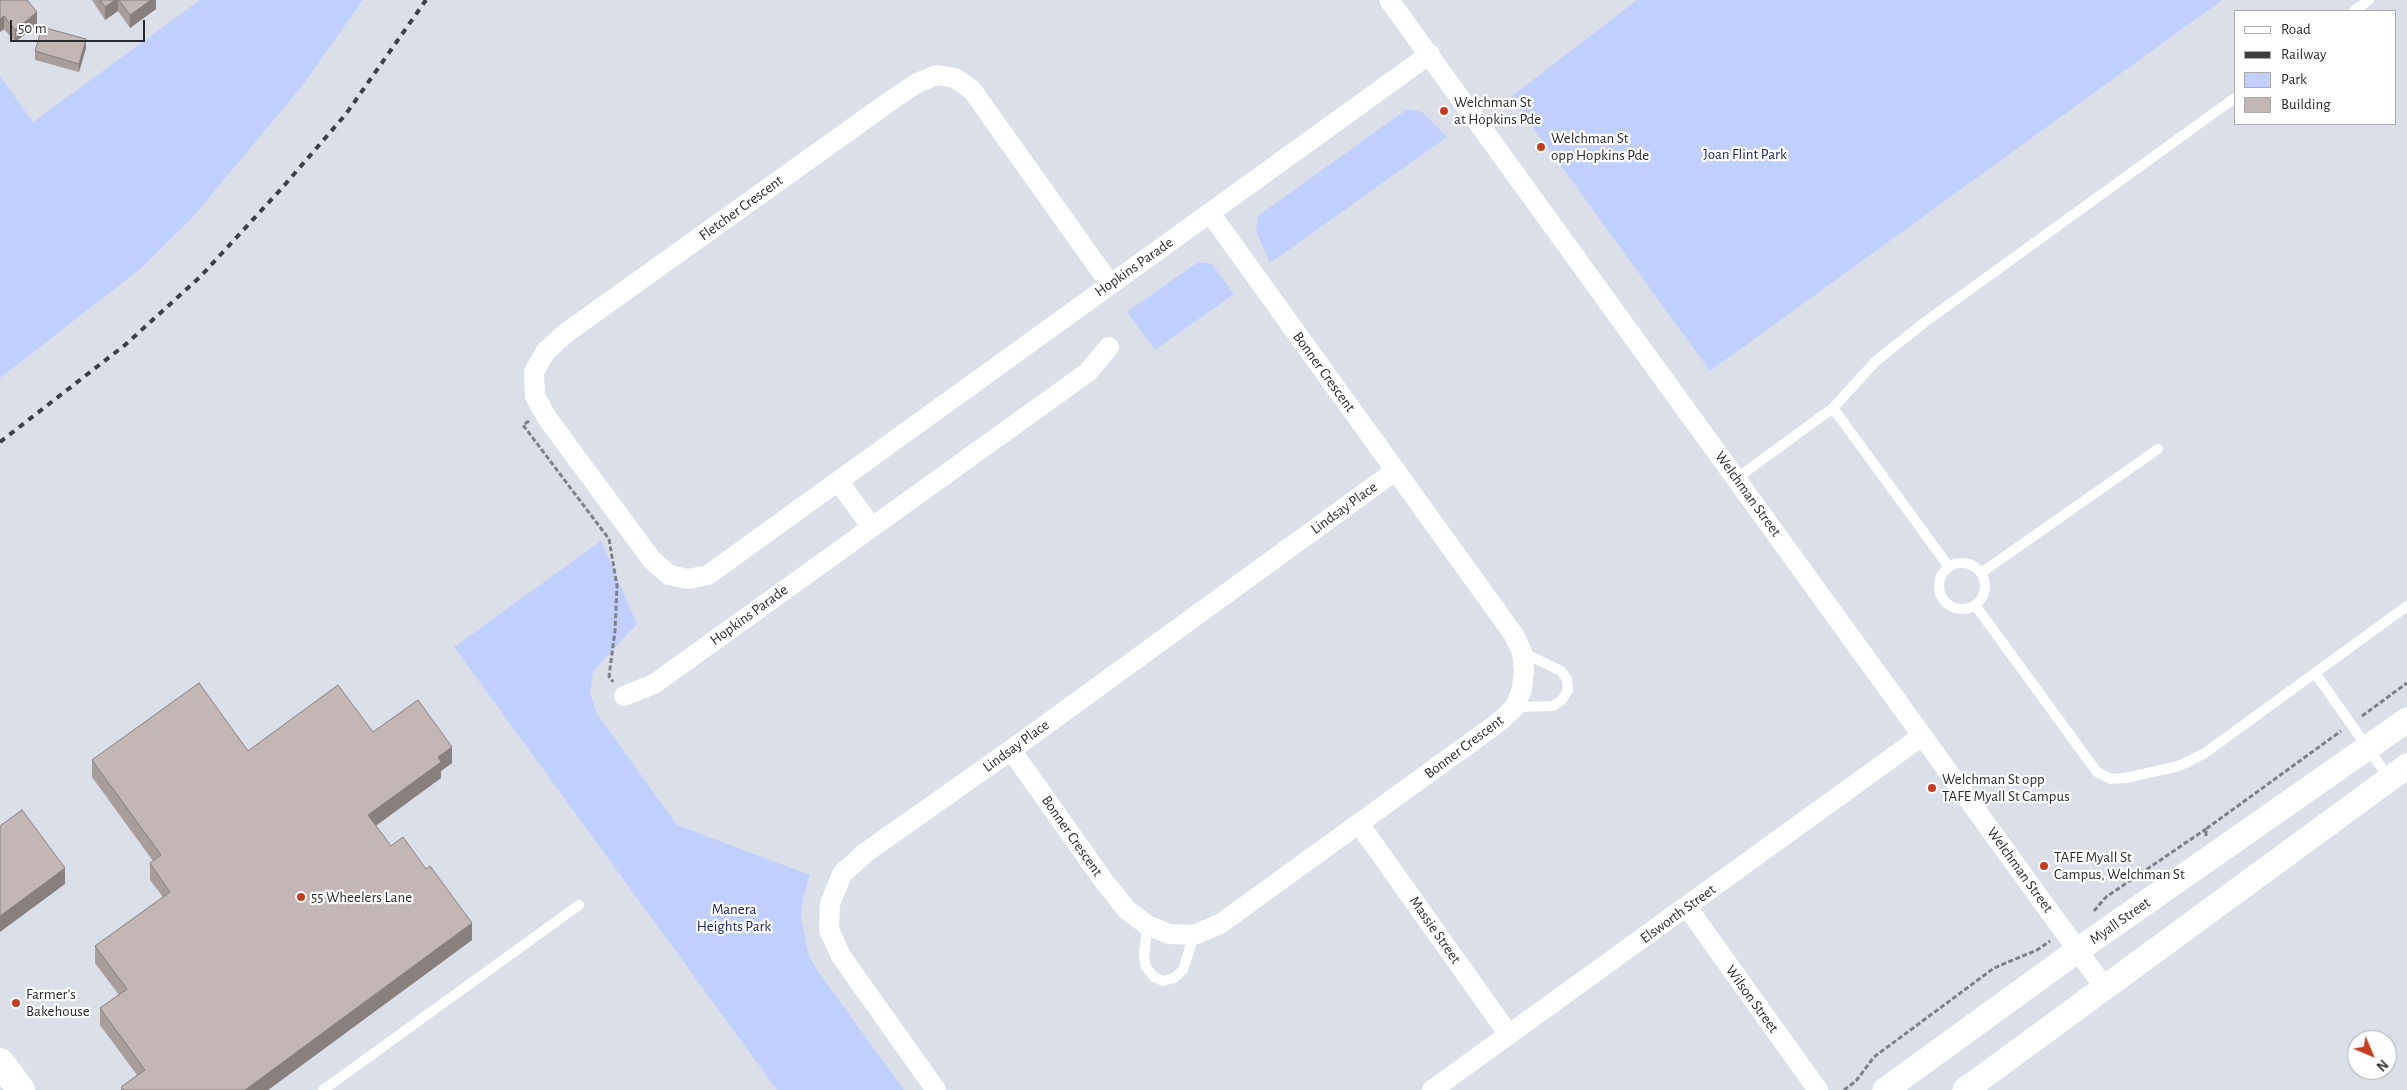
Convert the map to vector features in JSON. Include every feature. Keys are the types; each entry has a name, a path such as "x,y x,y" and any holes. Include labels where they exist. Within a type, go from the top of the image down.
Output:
{"main road":[{"path":"0,1062 21,1090"}],"street":[{"name":"Welchman Street","path":"1390,0 2105,988"},
{"name":"Hopkins Parade","path":"669,575 688,579 708,574 1430,54"},
{"name":"Fletcher Crescent","path":"669,575 652,560 544,411 536,396 534,372 546,351 566,333 893,99 917,84 937,75 955,78 972,90 1110,284"},
{"name":"Bonner Crescent","path":"1011,750 1106,884 1127,910 1147,925 1169,934 1194,935 1220,924 1499,722 1515,707 1522,689 1524,671 1522,652 1514,635 1210,213"},
{"name":"Hopkins Parade","path":"624,696 654,684 871,526 1088,372 1109,347"},
{"name":"Lindsay Place","path":"936,1090 841,956 829,930 830,904 842,874 865,853 1011,750 1395,471"},
{"path":"838,480 871,526"},
{"name":"Myall Street","path":"1885,1090 2072,940 2204,862 2407,720"},
{"name":"Elsworth Street","path":"1432,1090 1922,736"},
{"path":"1966,1090 2398,772"},
{"name":"Massie Street","path":"1360,824 1510,1035"},
{"name":"Wilson Street","path":"1687,907 1818,1090"}],"lane":[{"path":"2355,10 2369,0"},
{"path":"1737,478 1833,408 1876,361 1925,322 2234,98"},
{"path":"1833,408 1949,567"},
{"path":"1981,573 2158,449"},
{"path":"1966,564 1981,573 1984,578 1985,590 1975,606 1961,610 1954,608 1943,600 1939,586 1943,572 1949,567 1966,564"},
{"path":"1975,606 2097,772 2110,780 2179,766 2205,752 2407,606"},
{"path":"1515,707 1553,706 1562,700 1568,690 1567,679 1560,671 1522,652"},
{"path":"2315,673 2368,747 2398,772"},
{"path":"323,1090 578,905"},
{"path":"1147,925 1144,957 1146,967 1154,977 1163,981 1174,978 1182,970 1194,935"}],"path":[{"path":"544,411 523,425 609,539 617,586 615,631 609,676 624,696"},
{"path":"1844,1090 1856,1081 1874,1057 1994,968 2037,950 2072,940 2106,897 2206,829 2407,683"},
{"path":"2204,862 2206,829"}],"green space":[{"path":"200,0 363,0 302,86 192,218 140,269 0,378 0,76 33,122"},
{"name":"Joan Flint Park","path":"1637,0 2222,0 1710,371 1511,97"},
{"path":"1407,109 1422,112 1447,137 1270,263 1256,231 1258,216"},
{"path":"1198,262 1212,264 1234,294 1155,350 1127,312"},
{"name":"Manera Heights Park","path":"601,541 637,624 593,671 590,693 597,714 677,825 810,875 803,898 801,918 809,956 817,970 904,1090 777,1090 454,647"}],"building":[{"path":"0,0 27,0 37,12 15,30 4,16 0,19"},
{"path":"100,0 115,0 105,7"},
{"path":"119,0 151,0 130,15"},
{"path":"42,27 86,39 79,64 35,51"},
{"name":"55 Wheelers Lane","path":"199,683 248,751 338,685 373,732 418,700 452,747 438,757 441,762 368,815 391,846 403,837 426,869 430,866 472,923 245,1090 124,1090 121,1087 145,1070 100,1008 127,989 95,946 170,892 150,863 161,855 92,760"},
{"path":"22,810 65,868 0,916 0,826"}],"railway":[{"path":"0,442 125,345 200,277 282,188 346,114 426,0"}],"place":[{"name":"Welchman St at Hopkins Pde","path":"1444,111"},
{"name":"Welchman St opp Hopkins Pde","path":"1541,147"},
{"name":"Welchman St opp TAFE Myall St Campus","path":"1932,788"},
{"name":"TAFE Myall St Campus, Welchman St","path":"2044,866"},
{"name":"55 Wheelers Lane","path":"301,897"},
{"name":"Farmer’s Bakehouse","path":"16,1003"}]}
